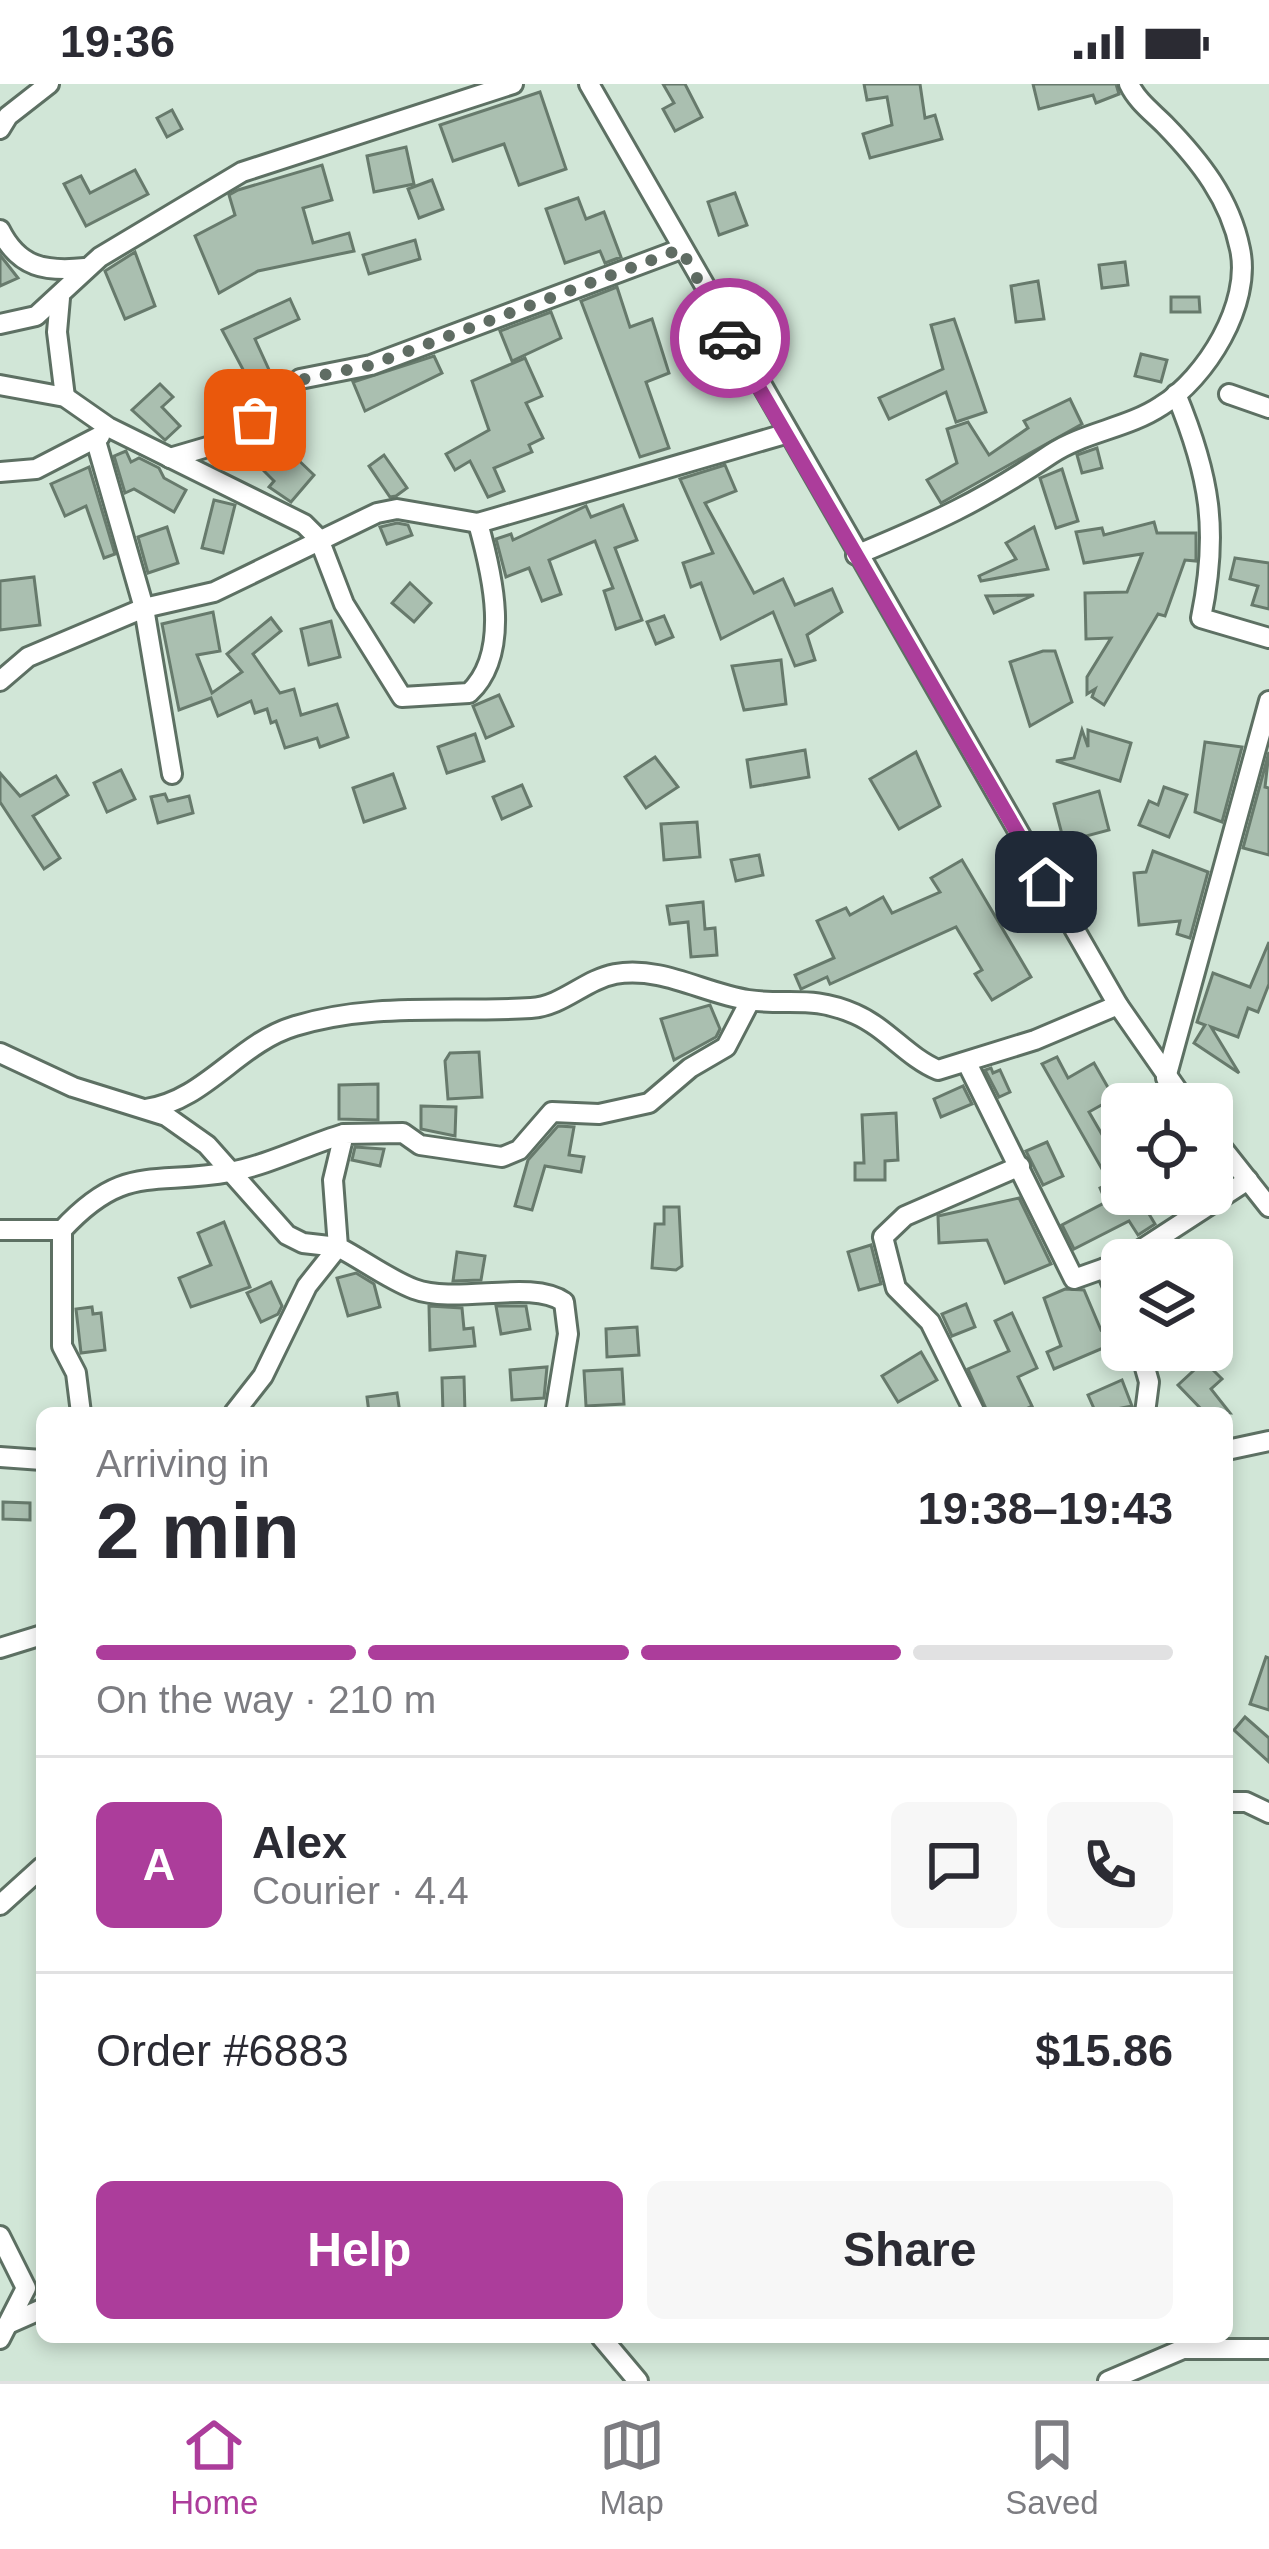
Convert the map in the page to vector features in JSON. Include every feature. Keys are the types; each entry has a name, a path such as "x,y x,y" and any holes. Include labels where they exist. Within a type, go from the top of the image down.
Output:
{"street":[{"path":"0,324 36,316 60,298 86,268 242,172 284,154 513,84"},
{"path":"856,556 969,509 1053,453 1160,408 1218,344 1240,289 1241,253 1228,210 1206,170 1129,84"},
{"path":"0,129 43,86"},
{"path":"593,87 785,434 1118,1005 1170,1083"},
{"path":"0,230 24,262 42,269 86,268"},
{"path":"170,458 228,441 300,380 371,365 681,249"},
{"path":"60,298 57,332 65,397"},
{"path":"0,385 65,397 102,434 170,458 288,514 319,538 344,604 402,697 450,698 469,693 482,681 492,651 488,558 478,523"},
{"path":"1176,394 1198,449 1214,528 1201,618 1269,638"},
{"path":"1229,394 1269,408"},
{"path":"0,472 36,469 102,434"},
{"path":"102,434 144,608 172,774"},
{"path":"0,681 28,657 144,608 214,592 319,538 397,509 478,523 785,434"},
{"path":"1166,1078 1264,737 1269,701"},
{"path":"146,1109 185,1099 245,1049 326,1017 436,1005 550,1006 612,974 645,972 750,1001 794,998 828,1004 881,1028 923,1064 938,1070 968,1065 1118,1005"},
{"path":"80,1407 76,1373 62,1346 62,1230 87,1203 119,1185 229,1172 344,1134 403,1132 420,1144 502,1156 519,1150 552,1112 599,1114 649,1103 690,1068 726,1047 750,1001"},
{"path":"0,1053 73,1087 146,1109 207,1145 287,1235 303,1244 338,1247 415,1289 471,1297 559,1298 568,1334 556,1407"},
{"path":"968,1065 1074,1279 1101,1269"},
{"path":"239,1407 262,1376 307,1286 338,1247 332,1192 344,1134"},
{"path":"1233,1161 1269,1207"},
{"path":"972,1407 930,1322 896,1288 883,1237 905,1216 1020,1166"},
{"path":"1156,1239 1248,1180"},
{"path":"0,1230 62,1230"},
{"path":"1146,1371 1146,1407"},
{"path":"1233,1449 1269,1442"},
{"path":"0,1457 36,1460"},
{"path":"0,1648 36,1637"},
{"path":"1233,1802 1246,1802 1269,1813"},
{"path":"0,1905 36,1872"},
{"path":"0,2236 26,2288 4,2330"},
{"path":"4,2330 36,2312"},
{"path":"607,2343 638,2381"},
{"path":"1108,2381 1183,2349 1269,2348"}],"building":[{"path":"663,84 685,84 702,117 675,131 663,109 674,103"},
{"path":"864,84 920,84 925,118 935,115 942,139 870,158 863,134 892,125 887,97 867,100"},
{"path":"1033,84 1116,84 1119,94 1096,103 1093,95 1039,109"},
{"path":"540,92 566,169 519,185 504,144 453,161 440,125"},
{"path":"172,110 182,129 167,137 157,118"},
{"path":"406,147 414,184 374,192 367,156"},
{"path":"322,165 332,200 303,208 313,243 349,233 354,251 258,271 219,293 195,236 235,215 229,195"},
{"path":"135,170 148,194 86,226 64,184 81,176 90,193"},
{"path":"432,180 443,209 419,218 408,189"},
{"path":"735,193 747,225 719,235 708,202"},
{"path":"578,198 586,219 604,212 621,257 605,263 600,251 565,263 546,209"},
{"path":"415,240 420,259 369,274 363,255"},
{"path":"135,252 155,306 125,319 105,271"},
{"path":"0,255 18,278 0,286"},
{"path":"1125,262 1128,285 1102,288 1099,265"},
{"path":"1038,281 1044,319 1016,322 1011,286"},
{"path":"617,287 630,327 652,319 669,373 646,382 669,448 640,457 581,301"},
{"path":"1171,297 1199,297 1200,312 1171,312"},
{"path":"290,299 299,319 255,339 275,383 255,392 222,330"},
{"path":"551,312 561,338 512,361 500,331"},
{"path":"954,319 986,412 956,422 946,392 889,419 879,398 943,369 931,325"},
{"path":"1141,354 1167,360 1161,382 1135,376"},
{"path":"434,356 442,373 365,411 353,382"},
{"path":"525,358 542,396 526,403 543,438 529,445 532,452 494,468 504,491 488,497 470,461 455,470 446,454 489,430 472,381"},
{"path":"160,384 173,397 162,407 180,426 165,440 132,410"},
{"path":"1070,399 1082,424 941,503 927,480 957,463 947,429 968,422 989,455 1028,428 1024,421"},
{"path":"271,434 314,475 291,502 269,487 274,481 248,455"},
{"path":"1097,448 1102,468 1082,473 1077,455"},
{"path":"126,451 131,462 139,458 159,468 164,478 186,490 174,512 134,489 125,493 114,456"},
{"path":"384,455 407,488 396,496 390,497 369,466"},
{"path":"725,465 736,491 705,503 754,593 783,579 795,605 832,589 842,612 807,635 815,660 795,666 773,612 721,639 701,583 691,587 683,563 713,553 680,479"},
{"path":"89,467 115,554 104,558 86,506 65,516 51,484"},
{"path":"1062,469 1078,521 1056,528 1040,478"},
{"path":"214,500 235,505 223,553 202,548"},
{"path":"623,505 637,540 615,548 642,620 616,629 604,591 613,588 595,541 549,560 561,594 542,601 529,568 506,577 496,539 511,534 513,540 586,506 591,517"},
{"path":"1154,522 1157,533 1196,533 1196,561 1185,560 1165,616 1158,614 1104,705 1092,697 1095,689 1087,694 1087,677 1111,638 1086,639 1085,593 1127,592 1142,554 1084,563 1076,532 1102,528 1104,535"},
{"path":"408,525 412,535 387,544 380,527"},
{"path":"167,527 178,563 148,573 138,537"},
{"path":"1034,527 1048,569 981,581 979,576 1016,559 1006,543"},
{"path":"1235,558 1269,563 1269,609 1252,605 1258,586 1230,579"},
{"path":"34,577 40,625 0,630 0,581"},
{"path":"410,583 431,603 414,622 392,603"},
{"path":"1034,595 994,613 986,596"},
{"path":"213,612 220,651 197,655 212,693 242,672 227,654 271,618 281,631 253,654 280,693 294,689 301,715 337,704 348,737 320,747 317,738 285,748 276,721 271,723 267,709 255,713 251,701 218,716 211,698 179,710 162,624"},
{"path":"664,616 673,637 656,644 647,622"},
{"path":"331,621 340,657 309,665 301,629"},
{"path":"1055,651 1072,702 1030,726 1010,662"},
{"path":"781,660 786,704 744,710 732,666"},
{"path":"499,695 513,726 486,738 473,706"},
{"path":"1082,730 1088,747 1088,730 1131,743 1120,781 1056,761 1074,758"},
{"path":"475,734 484,761 447,773 438,747"},
{"path":"1205,742 1242,747 1222,822 1195,812"},
{"path":"805,750 809,777 751,787 747,760"},
{"path":"916,752 940,806 899,829 870,779"},
{"path":"1269,752 1265,787 1269,788 1269,855 1243,848"},
{"path":"655,757 678,787 646,808 625,777"},
{"path":"121,770 135,799 107,812 94,783"},
{"path":"0,773 20,796 56,776 68,795 33,816 60,858 44,869 0,802"},
{"path":"393,774 405,808 364,822 353,788"},
{"path":"522,785 531,806 502,819 493,797"},
{"path":"1164,787 1187,795 1169,837 1139,825 1149,801 1158,805"},
{"path":"1099,791 1109,830 1064,842 1054,804"},
{"path":"165,794 168,801 189,796 193,813 158,823 151,797"},
{"path":"697,822 700,857 664,860 661,824"},
{"path":"1153,851 1208,872 1190,938 1177,934 1180,921 1139,925 1134,873 1146,872"},
{"path":"759,855 763,875 736,881 731,860"},
{"path":"962,860 1031,977 992,1000 975,974 982,970 956,927 830,984 827,977 801,989 795,975 834,958 817,921 846,908 850,915 883,897 892,913 940,892 931,878"},
{"path":"703,902 705,929 715,928 717,955 691,957 688,922 670,924 667,906"},
{"path":"1269,942 1269,984 1258,1012 1248,1008 1238,1037 1211,1027 1239,1073 1194,1043 1205,1025 1197,1022 1213,973 1250,987"},
{"path":"710,1005 720,1029 716,1037 674,1060 661,1019"},
{"path":"479,1052 482,1097 448,1099 445,1061 450,1053"},
{"path":"1057,1057 1068,1078 1094,1063 1105,1083 1101,1083 1101,1105 1089,1112 1101,1133 1101,1167 1042,1064"},
{"path":"991,1068 993,1073 1000,1070 1010,1092 999,1097 985,1070"},
{"path":"378,1084 378,1120 339,1119 339,1085"},
{"path":"963,1086 972,1104 941,1117 934,1099"},
{"path":"421,1106 456,1107 455,1136 421,1129"},
{"path":"896,1113 898,1160 885,1161 885,1180 855,1180 855,1163 864,1163 862,1115"},
{"path":"558,1126 574,1127 569,1155 584,1157 581,1172 545,1166 532,1210 515,1206 528,1160"},
{"path":"1047,1142 1063,1176 1043,1185 1026,1151"},
{"path":"355,1147 384,1149 380,1166 352,1160"},
{"path":"1019,1198 1051,1264 1005,1283 987,1240 939,1243 938,1216"},
{"path":"1101,1205 1101,1215 1150,1215 1155,1224 1138,1235 1129,1221 1074,1249 1062,1225"},
{"path":"664,1207 679,1207 682,1266 676,1270 652,1268 655,1224 664,1224"},
{"path":"224,1222 250,1287 191,1307 179,1278 211,1265 198,1233"},
{"path":"871,1245 881,1284 859,1290 848,1252"},
{"path":"457,1252 485,1256 481,1280 453,1281"},
{"path":"356,1273 374,1284 380,1307 348,1316 337,1278"},
{"path":"271,1282 282,1306 278,1314 261,1322 247,1293"},
{"path":"1065,1289 1084,1290 1101,1330 1101,1349 1054,1369 1047,1352 1061,1346 1044,1298"},
{"path":"966,1304 975,1327 952,1336 942,1314"},
{"path":"429,1306 462,1308 464,1329 473,1328 475,1346 430,1350"},
{"path":"496,1306 526,1306 530,1329 501,1334"},
{"path":"92,1307 93,1314 101,1313 105,1350 81,1353 76,1309"},
{"path":"1012,1313 1037,1368 1018,1377 1030,1407 985,1407 968,1369 1009,1351 995,1321"},
{"path":"637,1327 639,1355 607,1357 606,1329"},
{"path":"921,1352 937,1380 898,1402 882,1376"},
{"path":"547,1367 544,1398 512,1400 510,1370"},
{"path":"622,1369 624,1404 586,1406 584,1371"},
{"path":"1193,1371 1214,1371 1222,1379 1211,1389 1225,1407 1199,1407 1178,1385"},
{"path":"464,1377 465,1407 443,1407 442,1378"},
{"path":"1122,1380 1132,1406 1093,1407 1088,1395"},
{"path":"397,1393 399,1407 368,1407 367,1397"},
{"path":"3,1502 30,1503 30,1520 3,1519"},
{"path":"1269,1658 1269,1710 1250,1704"},
{"path":"1245,1717 1269,1738 1269,1762 1234,1730"}],"way so far":[{"path":"255,420 300,380 371,365 681,249 730,338"}],"route":[{"path":"730,338 1046,882"}]}
